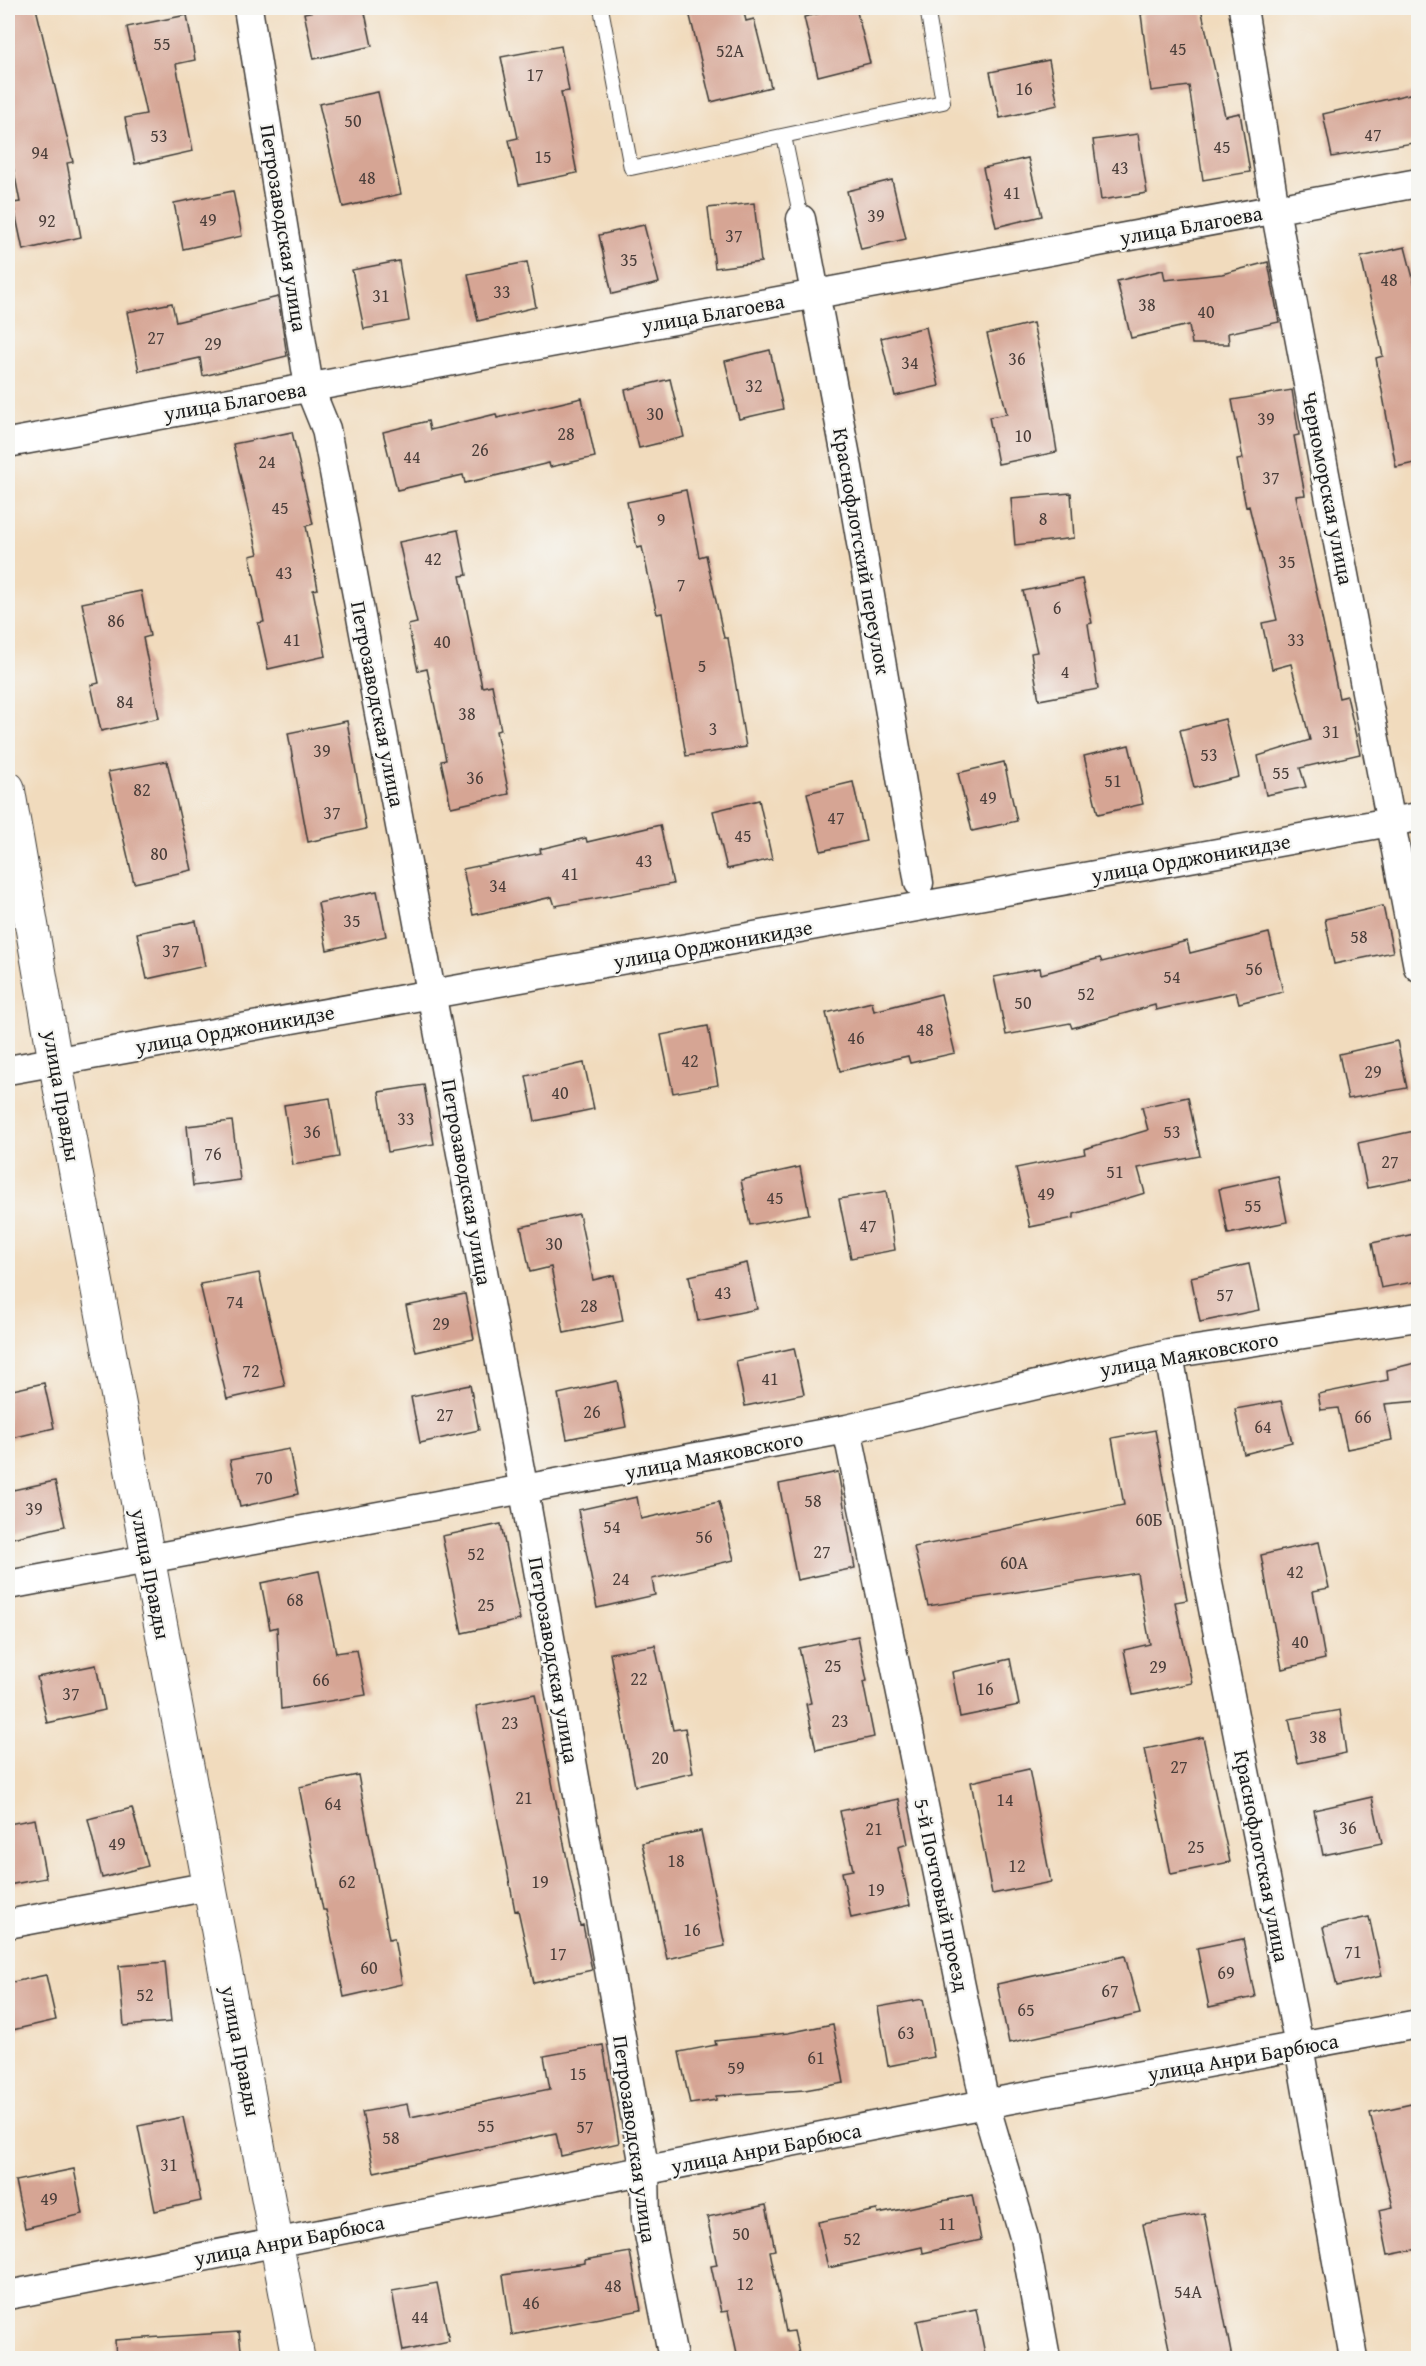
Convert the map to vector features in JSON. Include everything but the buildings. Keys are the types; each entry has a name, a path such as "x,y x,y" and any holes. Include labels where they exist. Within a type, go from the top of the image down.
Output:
{"street":[{"name":"Петрозаводская улица","path":"248,8 309,387 326,429 524,1491 645,2172 645,2219 673,2358"},
{"name":"Черноморская улица","path":"1244,8 1275,209 1405,819 1419,967"},
{"name":"улица Благоева","path":"8,443 1419,183"},
{"name":"Краснофлотский переулок","path":"801,219 848,467 919,883"},
{"name":"улица Правды","path":"8,788 55,1061 298,2358"},
{"name":"улица Орджоникидзе","path":"8,1070 1405,819"},
{"name":"улица Маяковского","path":"8,1586 847,1429 1169,1354 1419,1317"},
{"name":"Краснофлотская улица","path":"1169,1354 1206,1573 1299,2046 1354,2358"},
{"name":"5-й Почтовый проезд","path":"847,1429 985,2104 1024,2237 1046,2358"},
{"path":"8,1923 210,1886"},
{"name":"улица Анри Барбюса","path":"8,2295 985,2104 1419,2024"}],"lane":[{"path":"602,8 631,168 944,102 927,8"},
{"path":"784,136 801,219"}]}
